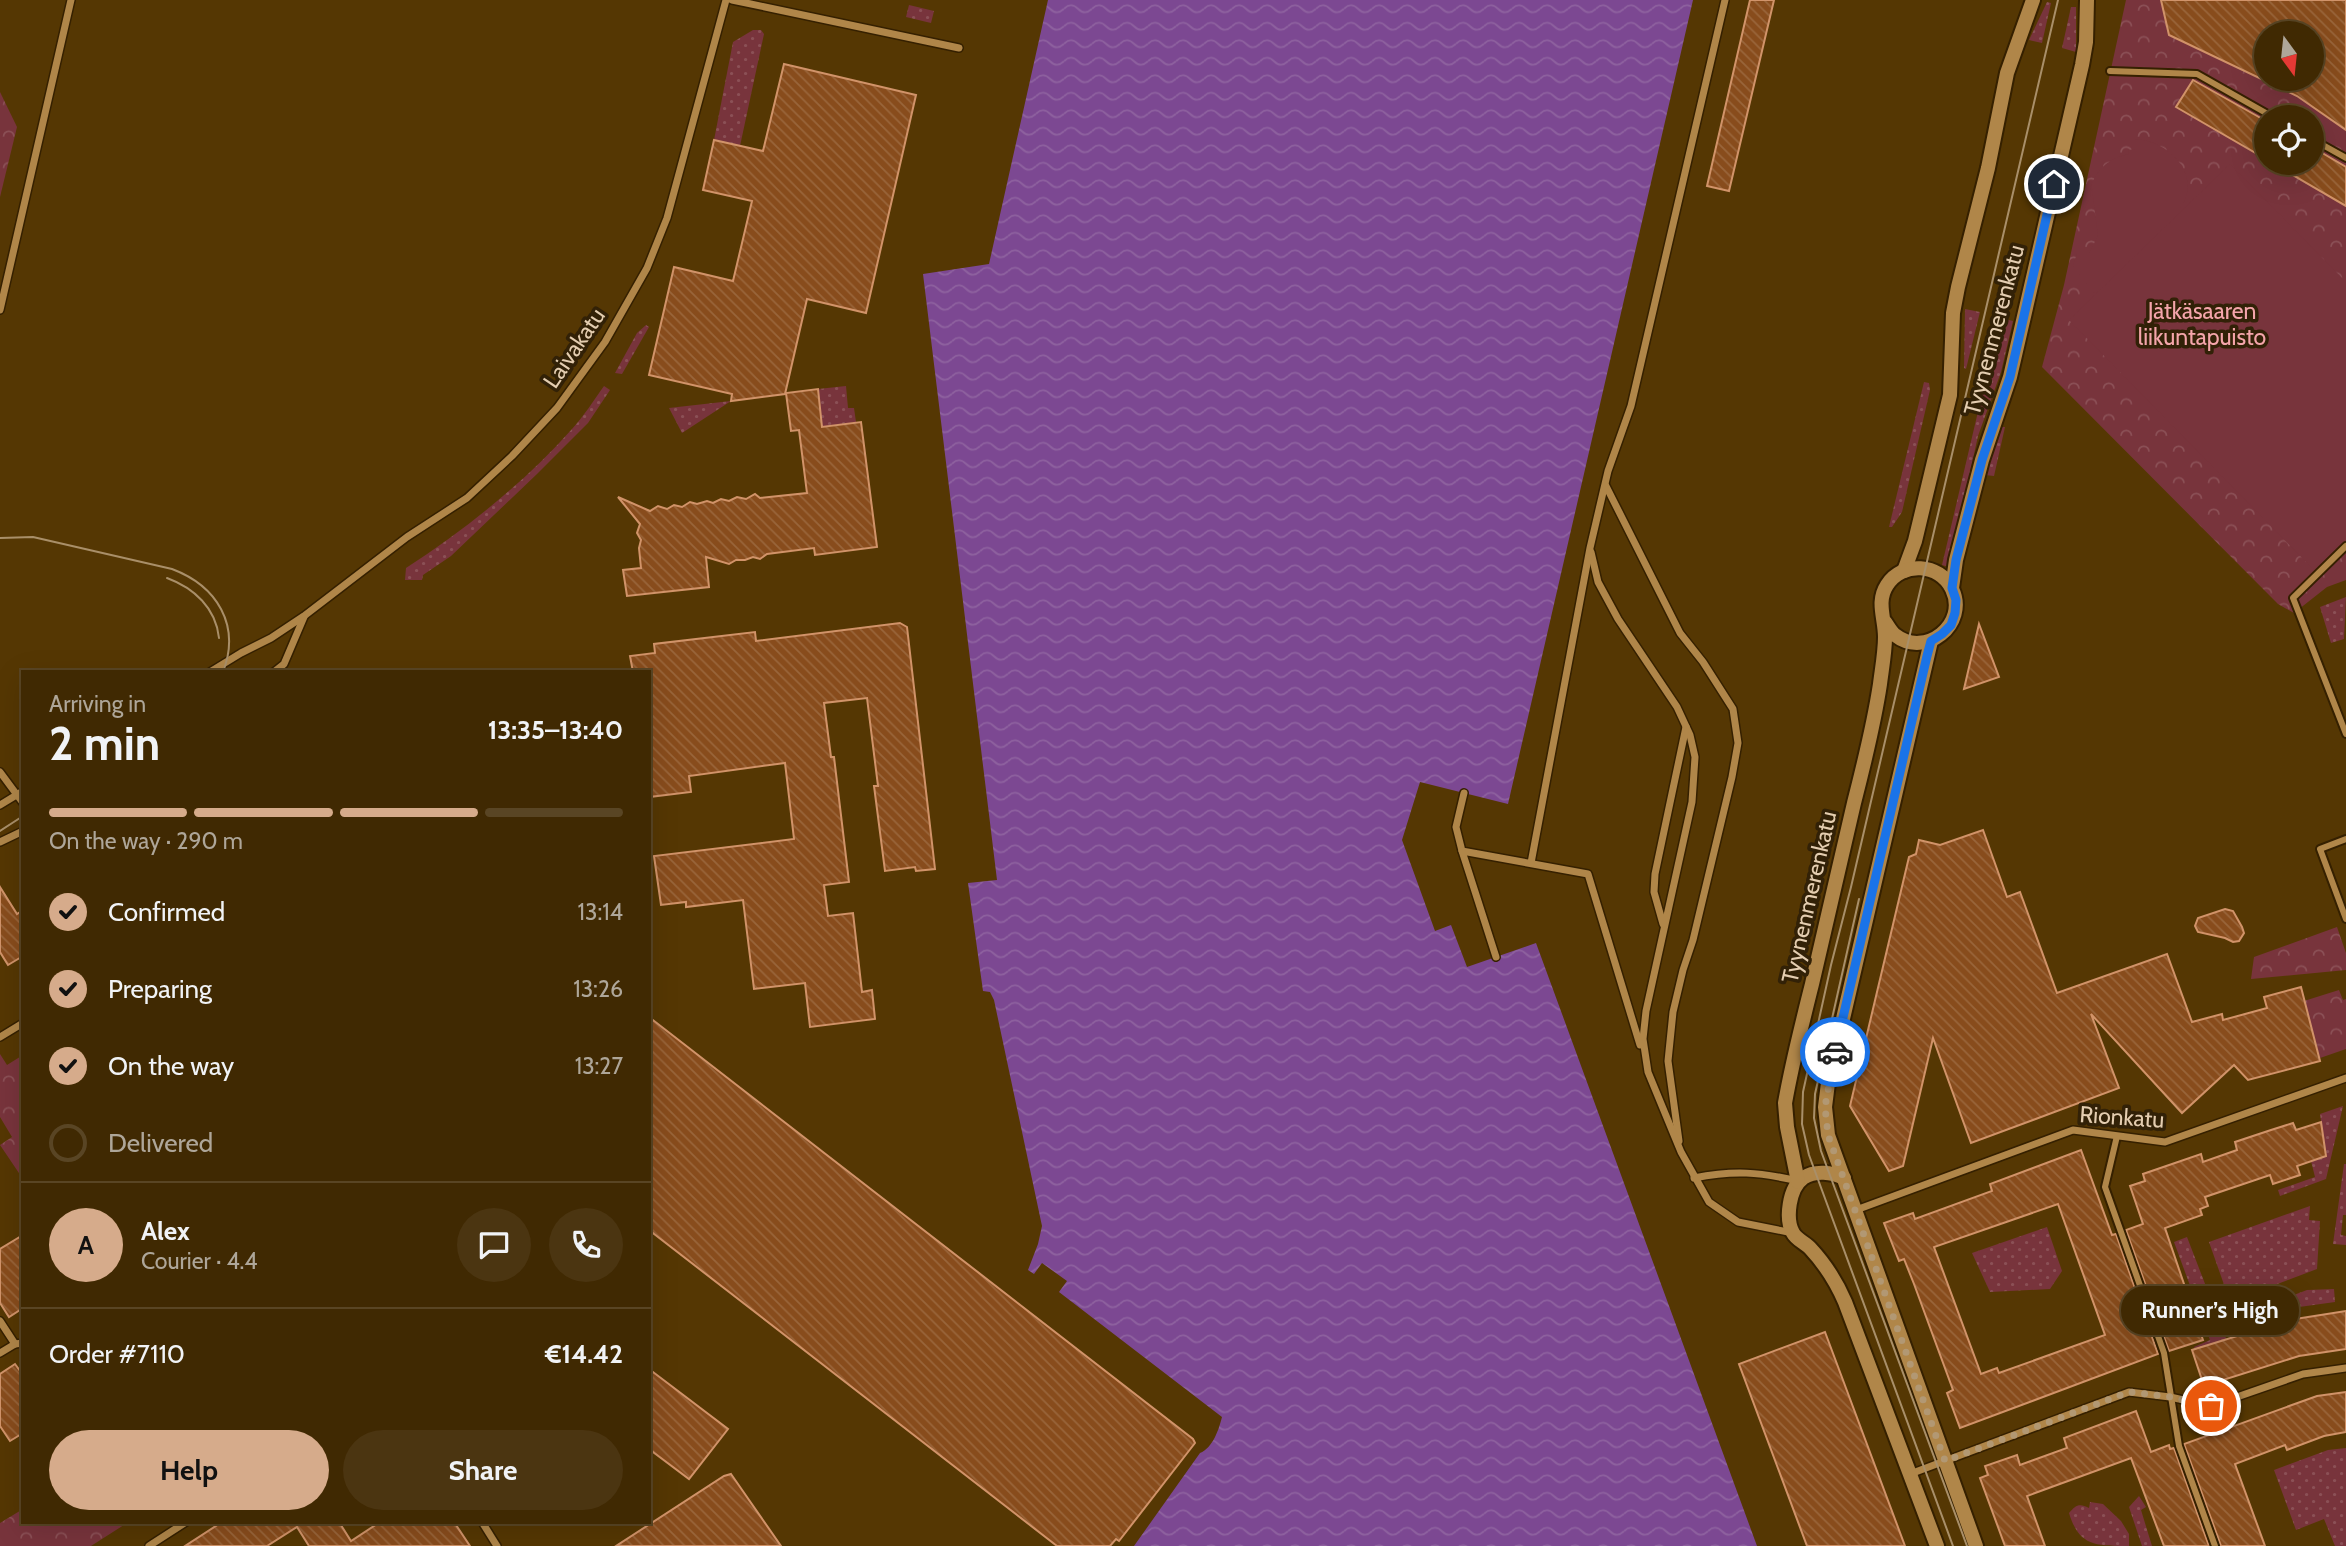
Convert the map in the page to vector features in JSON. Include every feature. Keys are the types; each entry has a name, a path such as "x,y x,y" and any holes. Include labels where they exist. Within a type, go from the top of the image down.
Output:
{"main road":[{"name":"Tyynenmerenkatu","path":"1793,1233 1790,1200 1798,1182 1787,1127 1787,1094 1876,713 1885,651 1882,597 1888,584 1904,571 1916,541 1950,395 1952,322 1958,287 1988,168 2007,73 2033,0"},
{"name":"Tyynenmerenkatu","path":"1976,1546 1828,1135 1828,1083 1931,641 1942,634 1954,618 1956,600 1952,588 1956,560 1982,460 2010,377 2082,65 2086,41 2087,0"},
{"path":"1904,571 1915,568 1935,571 1945,578 1952,588"},
{"path":"1885,622 1895,635 1909,642 1931,641"},
{"path":"1798,1182 1805,1176 1816,1173 1830,1173 1844,1178"},
{"path":"1793,1233 1808,1245 1835,1279 1937,1546"}],"street":[{"path":"0,310 71,0"},
{"name":"Laivakatu","path":"213,670 304,616 379,557 467,498 512,456 557,408 605,342 647,268 667,218 726,0"},
{"path":"732,0 959,48"},
{"path":"1531,863 1590,548 1608,471 1631,406 1725,0"},
{"path":"2110,71 2197,74 2254,106"},
{"path":"2324,146 2346,159"},
{"path":"1606,485 1680,633 1703,662 1733,709 1738,743 1693,940 1673,1012 1668,1061 1681,1152"},
{"path":"2346,546 2293,598 2346,734"},
{"path":"1590,548 1598,582 1618,620 1678,707 1695,757 1692,802 1646,1012 1643,1040 1648,1072"},
{"name":"Laivakatu","path":"276,670 284,664 304,616"},
{"path":"1663,926 1654,892 1655,874 1686,726"},
{"path":"0,772 20,793 0,805"},
{"path":"1464,793 1457,827 1462,851 1496,957"},
{"path":"0,842 21,832"},
{"path":"2346,839 2320,849 2346,919"},
{"path":"1462,851 1588,874 1648,1072 1694,1178 1709,1202 1738,1222 1793,1233"},
{"path":"0,1037 21,1024"},
{"name":"Rionkatu","path":"1856,1210 2073,1130 2165,1142 2346,1078"},
{"path":"2117,1136 2105,1187 2164,1353 2179,1446 2215,1546"},
{"path":"1694,1178 1749,1172 1798,1182"},
{"path":"0,1321 19,1343 0,1353"},
{"path":"1910,1474 2129,1392 2171,1397 2211,1406 2303,1374 2346,1368"},
{"path":"149,1546 183,1524"},
{"path":"483,1524 497,1546"}],"green space":[{"name":"Jätkäsaaren liikuntapuisto","path":"2126,0 2346,0 2346,580 2327,587 2294,613 2278,604 2042,367 2064,285"},
{"path":"2047,2 2051,3 2042,43 2029,40"},
{"path":"909,5 934,11 931,23 906,17"},
{"path":"2071,7 2076,7 2076,52 2062,48"},
{"path":"753,30 761,30 764,34 740,146 714,140 733,42"},
{"path":"0,92 17,127 0,197"},
{"path":"2135,139 2161,146 2180,163 2188,186 2185,199 2178,211 2094,293 2073,266 2077,253 2089,253 2098,236 2092,189 2090,190 2095,176 2104,166 2115,158 2129,154 2128,150 2135,149"},
{"path":"2230,164 2346,282 2346,537 2313,569 2069,320"},
{"path":"1965,309 1980,312 1966,369 1964,368"},
{"path":"2000,318 2013,321 2001,372 1978,436 1949,567 1942,565"},
{"path":"646,325 649,327 622,374 615,373 637,333"},
{"path":"1924,382 1929,383 1930,390 1902,512 1892,527 1889,527"},
{"path":"604,386 610,390 588,423 537,474 451,556 423,575 422,580 405,580 406,568 472,521 554,449"},
{"path":"846,386 848,408 854,408 856,422 822,427 818,389"},
{"path":"731,401 682,433 669,408"},
{"path":"2001,427 2005,427 1994,476 1985,475 1990,452"},
{"path":"2346,597 2344,639 2331,643 2320,607"},
{"path":"2337,927 2346,953 2346,970 2251,979 2254,957"},
{"path":"2339,990 2343,1000 2346,999 2346,1049 2320,1058 2304,1001"},
{"path":"0,1054 7,1065 21,1056 21,1176 0,1145 12,1137 0,1117"},
{"path":"2343,1106 2326,1179 2280,1196 2278,1190 2315,1177 2311,1161 2326,1156 2320,1114"},
{"path":"2344,1164 2346,1215 2343,1215 2341,1235 2346,1236 2346,1245 2333,1244"},
{"path":"2310,1206 2309,1220 2320,1221 2317,1269 2248,1295 2248,1288 2228,1296 2209,1242"},
{"path":"2047,1227 2062,1271 2050,1289 1990,1292 1972,1253"},
{"path":"2187,1237 2227,1341 2196,1353 2194,1347 2210,1340 2174,1242"},
{"path":"2334,1289 2335,1302 2292,1308 2293,1314 2278,1319 2275,1313 2260,1318 2257,1309 2307,1290"},
{"path":"2346,1448 2346,1546 2335,1546 2324,1519 2296,1530 2274,1470 2328,1450"},
{"path":"2139,1496 2146,1507 2141,1510 2152,1546 2142,1546 2129,1507"},
{"path":"2090,1502 2103,1504 2121,1521 2129,1534 2129,1546 2098,1544 2083,1538 2069,1513 2078,1506 2089,1508"},
{"path":"21,1510 21,1524 125,1524 91,1546 0,1546 0,1523"}],"water":[{"path":"1048,0 1693,0 1508,804 1420,782 1402,840 1435,931 1451,925 1467,967 1536,943 1757,1546 1134,1546 1200,1453 1212,1443 1222,1417 1059,1292 1067,1281 1042,1263 1034,1274 1028,1270 1042,1226 994,1000 990,992 983,991 968,883 997,880 923,274 989,264"}],"building":[{"path":"1750,0 1774,0 1729,191 1707,186"},
{"path":"2161,0 2346,0 2346,130 2324,115 2324,105 2310,105 2287,91 2324,91 2324,21 2254,21 2254,76 2169,35"},
{"path":"784,64 916,95 866,313 807,299 785,394 731,401 732,394 649,375 674,267 733,281 752,201 703,190 714,140 763,151"},
{"path":"2193,80 2254,114 2254,152 2176,107"},
{"path":"2324,154 2346,167 2346,206 2293,175 2324,175"},
{"path":"818,389 822,427 861,422 877,547 815,555 814,548 767,554 760,559 753,557 729,564 706,557 709,587 627,596 623,570 641,568 641,540 637,533 640,524 618,497 650,511 658,506 667,509 674,505 682,507 690,502 713,503 737,497 746,499 755,494 760,498 807,493 799,430 791,431 786,393"},
{"path":"900,623 907,627 935,869 916,871 915,867 885,871 874,786 878,786 867,698 824,703 831,757 834,757 849,882 824,885 828,916 853,913 862,992 872,990 875,1019 810,1027 805,983 754,989 743,900 686,907 686,902 661,905 654,856 794,839 785,763 689,776 691,792 651,797 651,670 633,670 630,656 655,653 654,644 755,632 756,641"},
{"path":"1979,624 1999,677 1964,689"},
{"path":"1983,830 2007,897 2020,892 2057,993 2167,954 2192,1022 2222,1014 2223,1020 2267,1008 2264,997 2301,987 2320,1061 2248,1080 2234,1065 2182,1113 2091,1014 2119,1088 1971,1143 1933,1038 1903,1166 1889,1171 1850,1106 1909,857 1916,854 1919,840 1940,845"},
{"path":"0,887 17,914 21,911 21,957 8,965 0,952"},
{"path":"2225,909 2233,911 2242,927 2244,933 2239,941 2233,942 2198,932 2195,926 2198,918"},
{"path":"651,1019 1193,1439 1195,1443 1119,1541 1116,1539 1110,1546 1057,1546 651,1232"},
{"path":"2321,1122 2326,1156 2297,1166 2300,1175 2273,1184 2270,1175 2205,1197 2208,1206 2200,1209 2202,1215 2165,1228 2203,1340 2169,1351 2126,1230 2143,1224 2130,1186 2145,1181 2143,1174 2201,1154 2203,1162 2237,1150 2235,1142 2293,1123 2296,1130"},
{"path":"2081,1150 2112,1235 2116,1234 2158,1354 1960,1428 1947,1393 1953,1390 1914,1284 1904,1259 1899,1261 1884,1223 1913,1213 1915,1219 1992,1191 1990,1184","holes":["2058,1204 2105,1335 1999,1373 1997,1368 1981,1374 1934,1247"]},
{"path":"21,1236 21,1309 9,1317 0,1303 0,1249"},
{"path":"2346,1311 2346,1349 2299,1356 2204,1386 2192,1350 2289,1320"},
{"path":"1825,1332 1905,1546 1807,1546 1739,1364"},
{"path":"15,1364 21,1372 21,1434 10,1441 0,1426 0,1374"},
{"path":"651,1371 728,1429 689,1479 651,1450"},
{"path":"2346,1392 2346,1432 2324,1436 2287,1450 2285,1445 2235,1464 2265,1546 2221,1546 2184,1444 2317,1396"},
{"path":"2136,1411 2151,1452 2169,1445 2170,1449 2174,1448 2209,1546 2164,1546 2131,1458 2027,1496 2045,1546 2005,1546 1980,1478 1988,1475 1985,1466 2017,1455 2020,1465 2067,1448 2064,1438"},
{"path":"731,1474 781,1546 616,1546 651,1524"},
{"path":"219,1524 340,1524 351,1541 377,1524 455,1524 470,1546 309,1546 297,1527 267,1546 185,1546"}],"tram line":[{"path":"1953,1546 1809,1155 1802,1124 1803,1092 2058,0"},
{"path":"0,538 33,537 172,569 188,576 213,597 227,623 228,655 224,670"},
{"path":"167,578 186,587 202,600 213,617 219,638"},
{"path":"0,831 21,817"},
{"path":"1859,899 1815,1094 1814,1118 1821,1151 1967,1546"}],"way so far":[{"path":"1835,1052 1825,1107 1828,1135 1945,1461 2129,1392 2171,1397 2211,1406"}],"place":[{"name":"Runner’s High","path":"2211,1406"}],"route":[{"path":"1835,1052 1931,641 1951,625 1955,613 1956,600 1952,588 1956,560 1982,460 2010,377 2054,184"}]}
